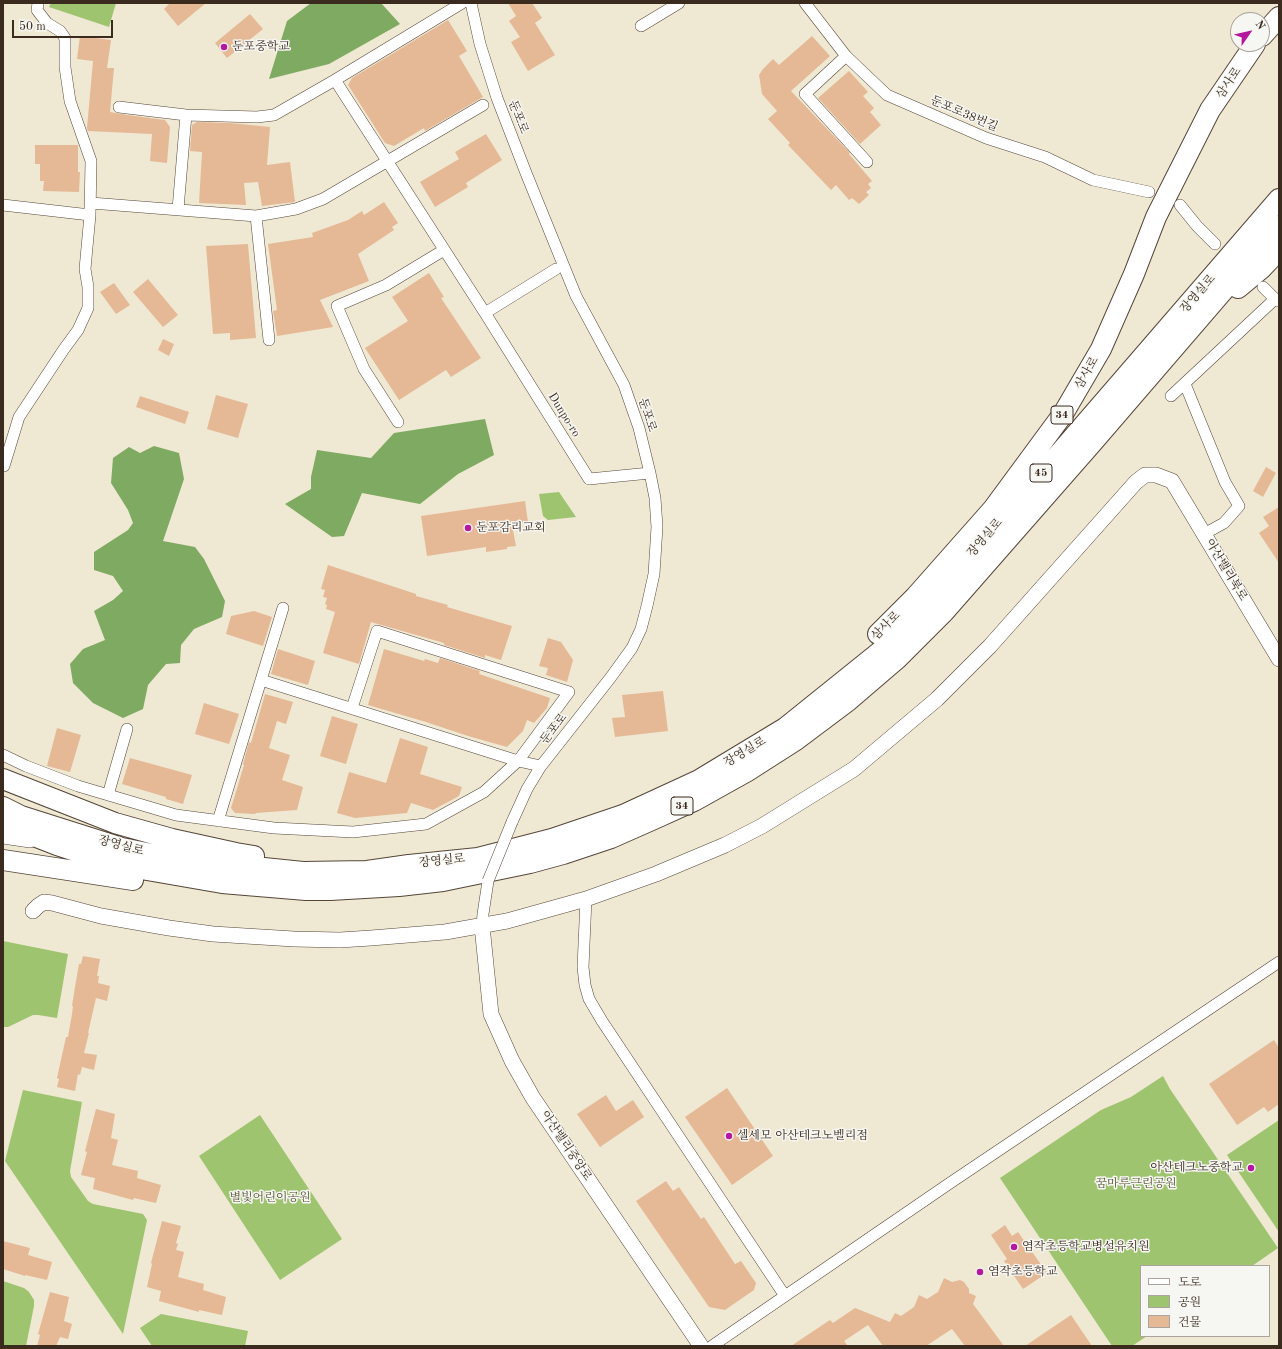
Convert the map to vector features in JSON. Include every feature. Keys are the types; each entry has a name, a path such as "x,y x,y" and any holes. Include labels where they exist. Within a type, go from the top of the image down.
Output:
{"highway":[{"path":"1270,27 1279,17"},
{"name":"삼사로","path":"785,728 916,596 993,509 1063,414 1101,349 1134,274 1156,218 1210,110 1250,52"},
{"name":"장영실로","path":"3,807 21,816 122,848 176,859 303,872 367,871 478,858 559,836 623,815 699,780 785,728 882,650 930,603 1279,199"},
{"name":"장영실로","path":"3,824 58,845 118,865 222,882 306,890 330,890 399,886 443,881 530,863 611,838 694,801 746,772 802,736 848,701 897,659 944,612 1279,226"},
{"name":"34","path":"1188,331 1262,268 1279,250"},
{"path":"3,779 114,823 172,839 236,853 367,871"},
{"path":"3,860 161,884 235,893 306,890"}],"street":[{"path":"4,466 19,417 78,330 88,308 88,287 85,269 92,161 70,101 65,67 65,38 60,31 47,23 37,10 38,3"},
{"path":"119,107 186,115 257,118 274,115 462,3"},
{"name":"둔포로","path":"471,3 480,44 497,98 576,296 624,385 639,428 650,473 655,498 657,527 654,574 641,629 632,648 541,766 527,788 488,880 482,926"},
{"path":"641,26 678,3"},
{"name":"둔포로38번길","path":"805,3 846,56 886,95 986,138 1045,156 1093,180 1149,192"},
{"path":"846,56 805,94 867,162"},
{"name":"Dunpo-ro","path":"335,80 485,313 589,479 650,473"},
{"path":"3,205 90,209 178,209 256,216 296,209 323,199 483,105"},
{"path":"178,209 186,115"},
{"path":"1180,205 1197,226 1215,244"},
{"path":"256,216 269,340"},
{"path":"398,422 364,369 337,306 386,285 444,250"},
{"path":"485,313 556,269"},
{"path":"1171,396 1277,300 1263,287"},
{"path":"1185,384 1224,482 1239,506 1224,523 1204,534"},
{"name":"아산밸리북로","path":"586,899 656,874 725,845 762,826 854,768 937,699 986,650 1136,482 1145,475 1156,475 1172,480 1279,659"},
{"path":"218,821 283,608"},
{"path":"3,755 26,766 78,786 176,815 274,828 353,832 426,824 484,792 518,761 569,692 377,631 352,708"},
{"path":"261,680 518,761 541,766"},
{"path":"108,795 127,729"},
{"path":"3,838 58,845"},
{"path":"33,911 44,902 101,916 213,934 340,940 445,932 482,926 507,921 586,899 583,967 585,985 589,999 602,1021 785,1296"},
{"name":"아산밸리중앙로","path":"482,926 491,1014 512,1061 537,1104 701,1346"},
{"path":"712,1346 950,1183 1279,962"}],"green space":[{"path":"51,3 116,3 109,27 49,7"},
{"path":"311,3 381,3 400,24 329,64 269,79 287,21"},
{"path":"485,419 494,455 458,474 420,504 362,493 344,536 332,537 285,504 311,489 311,477 317,450 371,458 394,433"},
{"path":"154,446 179,453 184,479 163,541 195,547 204,559 225,601 222,617 194,629 181,645 180,663 166,664 148,685 143,709 123,718 93,703 73,683 70,664 83,649 105,640 94,611 113,600 123,591 113,576 94,570 94,552 128,530 133,523 128,510 111,483 113,458 129,447 140,453"},
{"path":"559,492 576,517 548,520 543,516 539,494"},
{"path":"3,941 68,954 57,1018 33,1015 8,1027 3,1027"},
{"name":"꿈마루근린공원","path":"1163,1076 1170,1089 1278,1248 1253,1265 1140,1265 1140,1337 1146,1337 1132,1346 1112,1346 1000,1178 1101,1110 1131,1097"},
{"path":"23,1090 82,1102 70,1171 71,1177 88,1201 93,1204 143,1214 147,1220 123,1334 5,1161"},
{"name":"별빛어린이공원","path":"260,1115 342,1239 280,1280 199,1156"},
{"path":"1279,1120 1279,1232 1227,1155"},
{"path":"3,1281 24,1288 29,1292 34,1300 26,1346 3,1346"},
{"path":"161,1314 248,1331 245,1346 152,1346 140,1328"}],"building":[{"path":"170,3 206,3 178,26 164,9"},
{"path":"508,3 532,3 542,18 535,23 555,55 528,71 511,42 520,37 509,21 516,16"},
{"path":"250,14 263,29 227,58 215,43"},
{"path":"448,20 467,51 459,56 483,97 425,131 424,128 394,146 385,143 348,85 352,78"},
{"path":"80,36 111,40 107,68 114,68 110,112 165,120 170,127 167,163 150,161 152,134 88,131 87,128 93,61 77,59"},
{"path":"812,36 830,56 791,91 850,153 849,154 872,181 868,184 871,188 866,192 869,195 859,204 852,198 849,200 836,185 831,190 788,145 790,143 768,119 777,111 762,94 759,75 773,59 779,65"},
{"path":"849,71 868,92 863,96 874,108 870,112 881,125 860,144 818,98"},
{"path":"197,122 230,123 270,127 267,165 290,162 295,202 262,206 258,182 244,183 246,205 199,203 202,152 190,151 192,125"},
{"path":"486,134 502,160 466,183 468,187 435,207 420,182 459,159 455,152"},
{"path":"35,145 78,145 78,172 80,172 79,192 43,191 44,181 40,181 40,164 35,164"},
{"path":"384,202 398,223 392,227 394,230 358,254 369,281 320,300 333,327 277,336 273,311 277,310 268,244 313,237 312,233 348,220 362,211 364,215"},
{"path":"248,244 256,338 230,340 230,333 213,334 206,246"},
{"path":"429,273 444,297 441,298 481,358 451,377 446,370 399,400 365,348 408,321 392,297"},
{"path":"148,279 178,315 163,327 133,292"},
{"path":"114,283 130,305 116,314 100,292"},
{"path":"163,339 174,344 169,356 158,350"},
{"path":"216,395 248,404 238,438 207,429"},
{"path":"140,396 189,412 185,424 136,407"},
{"path":"1266,467 1276,473 1263,497 1253,491"},
{"name":"둔포감리교회","path":"525,501 528,522 512,525 516,546 486,552 486,547 427,556 421,516"},
{"path":"1279,507 1279,563 1259,533 1269,526 1263,517"},
{"path":"328,565 416,594 416,596 448,605 447,607 512,626 501,660 485,655 485,658 444,645 444,643 371,622 359,664 323,653 335,612 326,609 327,605 325,604 327,598 323,597 325,590 321,589"},
{"path":"254,611 272,617 263,646 226,634 231,616"},
{"path":"548,638 561,642 573,660 567,682 546,675 548,668 539,666"},
{"path":"278,649 315,661 308,685 271,674"},
{"path":"384,649 424,661 425,659 438,663 440,658 480,671 479,674 550,698 547,708 534,723 527,720 523,731 507,747 368,705"},
{"path":"663,691 668,731 615,737 612,718 625,717 622,695"},
{"path":"265,694 293,702 286,724 277,721 269,748 290,755 282,780 303,787 297,810 255,814 235,813 231,808 244,765 249,742 251,743"},
{"path":"204,703 239,714 229,744 195,734"},
{"path":"332,716 358,724 346,764 320,756"},
{"path":"57,728 81,735 70,772 47,766"},
{"path":"400,738 428,747 420,774 462,787 459,796 433,810 411,803 407,813 355,818 337,813 349,772 386,783"},
{"path":"130,758 192,775 183,804 166,799 166,797 122,784"},
{"path":"83,956 100,959 97,976 99,976 98,983 110,986 107,1001 96,998 84,1053 97,1055 94,1070 82,1067 80,1075 78,1074 75,1091 57,1087 59,1079 57,1078 66,1037 68,1037 79,964 81,964"},
{"path":"1274,1040 1279,1048 1279,1104 1268,1112 1264,1107 1237,1125 1209,1084"},
{"name":"셀세모 아산테크노벨리점","path":"727,1088 773,1156 732,1185 685,1117"},
{"path":"606,1095 616,1111 633,1100 644,1117 600,1147 577,1114"},
{"path":"96,1109 115,1114 111,1138 118,1140 112,1165 138,1171 137,1178 161,1185 156,1203 134,1198 133,1200 93,1189 95,1178 81,1175 87,1152 85,1151"},
{"path":"666,1181 673,1191 679,1187 701,1219 704,1217 735,1264 741,1261 756,1283 754,1290 725,1310 709,1307 636,1201"},
{"path":"162,1221 181,1226 176,1243 178,1244 176,1250 184,1252 178,1277 204,1284 203,1290 226,1297 222,1315 199,1310 199,1312 159,1301 161,1291 147,1287 151,1263"},
{"name":"염작초등학교병설유치원","path":"1005,1225 1012,1236 1018,1232 1047,1273 1023,1289 1004,1261 1007,1259 991,1235"},
{"path":"3,1241 30,1248 28,1255 52,1262 47,1280 25,1276 3,1269"},
{"path":"944,1278 952,1282 960,1280 964,1282 969,1289 969,1293 976,1296 973,1304 1004,1346 965,1346 952,1329 926,1346 883,1346 868,1325 844,1341 848,1346 791,1346 830,1320 833,1323 855,1308 890,1322 895,1313 901,1316 914,1307 919,1295 927,1299 938,1292"},
{"path":"50,1292 69,1297 64,1321 72,1324 68,1339 60,1337 56,1346 37,1346 40,1335 38,1334"},
{"path":"1071,1315 1092,1346 1025,1346"}],"place":[{"name":"둔포중학교","path":"224,47"},
{"name":"둔포감리교회","path":"468,528"},
{"name":"셀세모 아산테크노벨리점","path":"729,1136"},
{"name":"아산테크노중학교","path":"1251,1168"},
{"name":"염작초등학교병설유치원","path":"1014,1247"},
{"name":"염작초등학교","path":"980,1272"}]}
